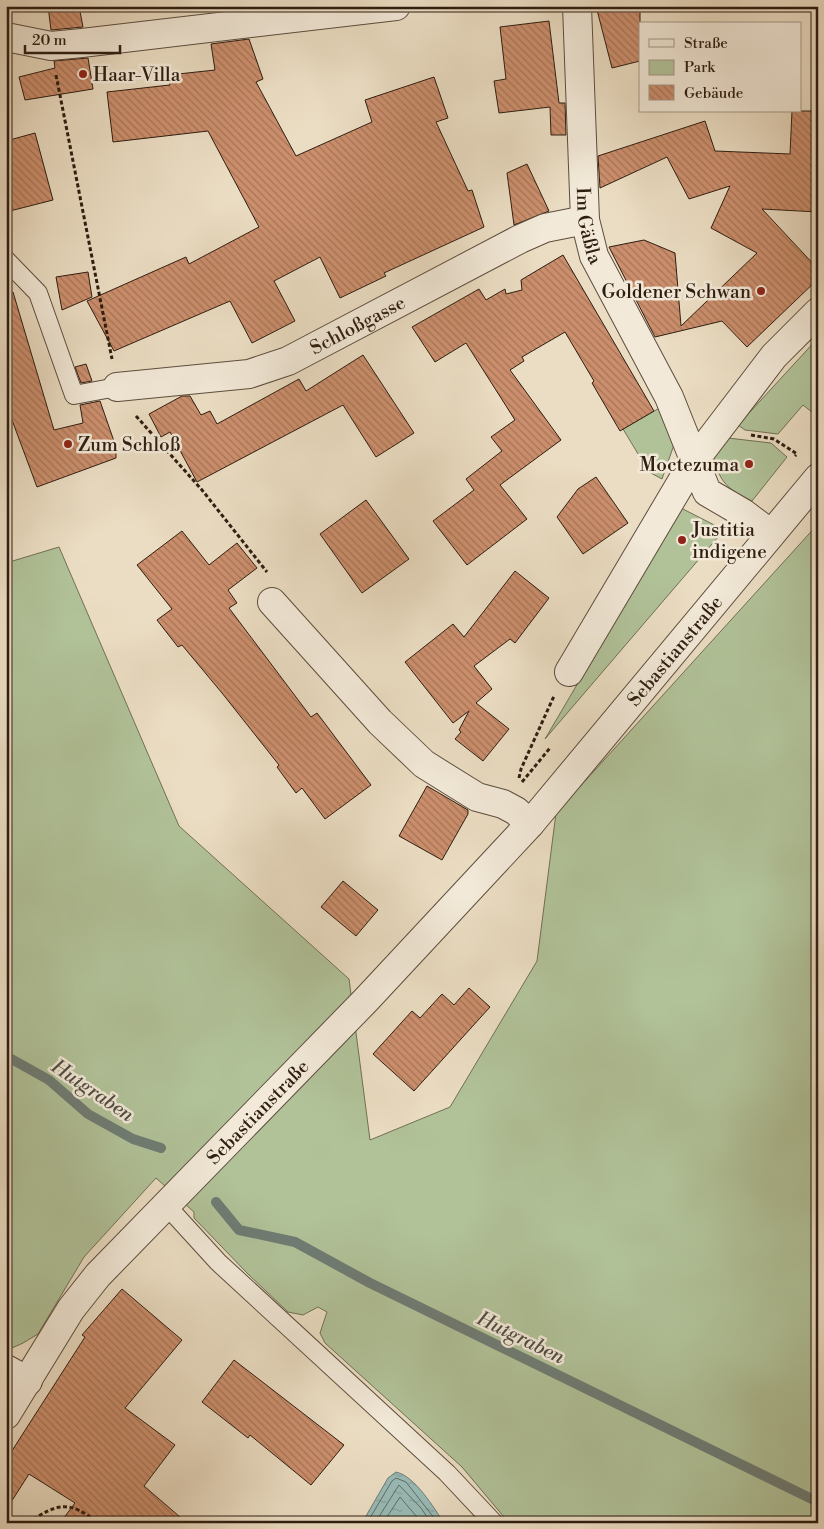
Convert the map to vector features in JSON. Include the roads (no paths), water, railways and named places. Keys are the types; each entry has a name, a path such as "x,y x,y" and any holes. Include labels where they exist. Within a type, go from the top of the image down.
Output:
{"street":[{"path":"6,37 51,46 396,6"},
{"name":"Im Gäßla","path":"577,6 585,220 594,256 669,397 707,492 771,534"},
{"name":"Schloßgasse","path":"117,387 249,374 269,369 288,362 520,239 545,228 585,220"},
{"path":"568,672 694,461 774,356 818,312"},
{"name":"Sebastianstraße","path":"6,1415 17,1375 98,1274 366,1000 530,824 818,478"},
{"path":"272,602 380,722 424,764 477,796 502,804 516,811 530,824"}],"lane":[{"path":"6,260 38,293 74,395 117,387"},
{"path":"166,1205 224,1268 440,1466 494,1523"}],"water":[{"path":"396,1472 417,1486 444,1523 362,1523 388,1478"}],"waterway":[{"name":"Hutgraben","path":"6,1056 49,1080 88,1114 133,1139 161,1148"},
{"name":"Hutgraben","path":"216,1202 239,1230 295,1242 370,1283 818,1502"}],"place":[{"name":"Haar-Villa","path":"83,74"},
{"name":"Goldener Schwan","path":"761,291"},
{"name":"Zum Schloß","path":"68,444"},
{"name":"Moctezuma","path":"749,464"},
{"name":"Justitia indigene","path":"682,540"}]}
